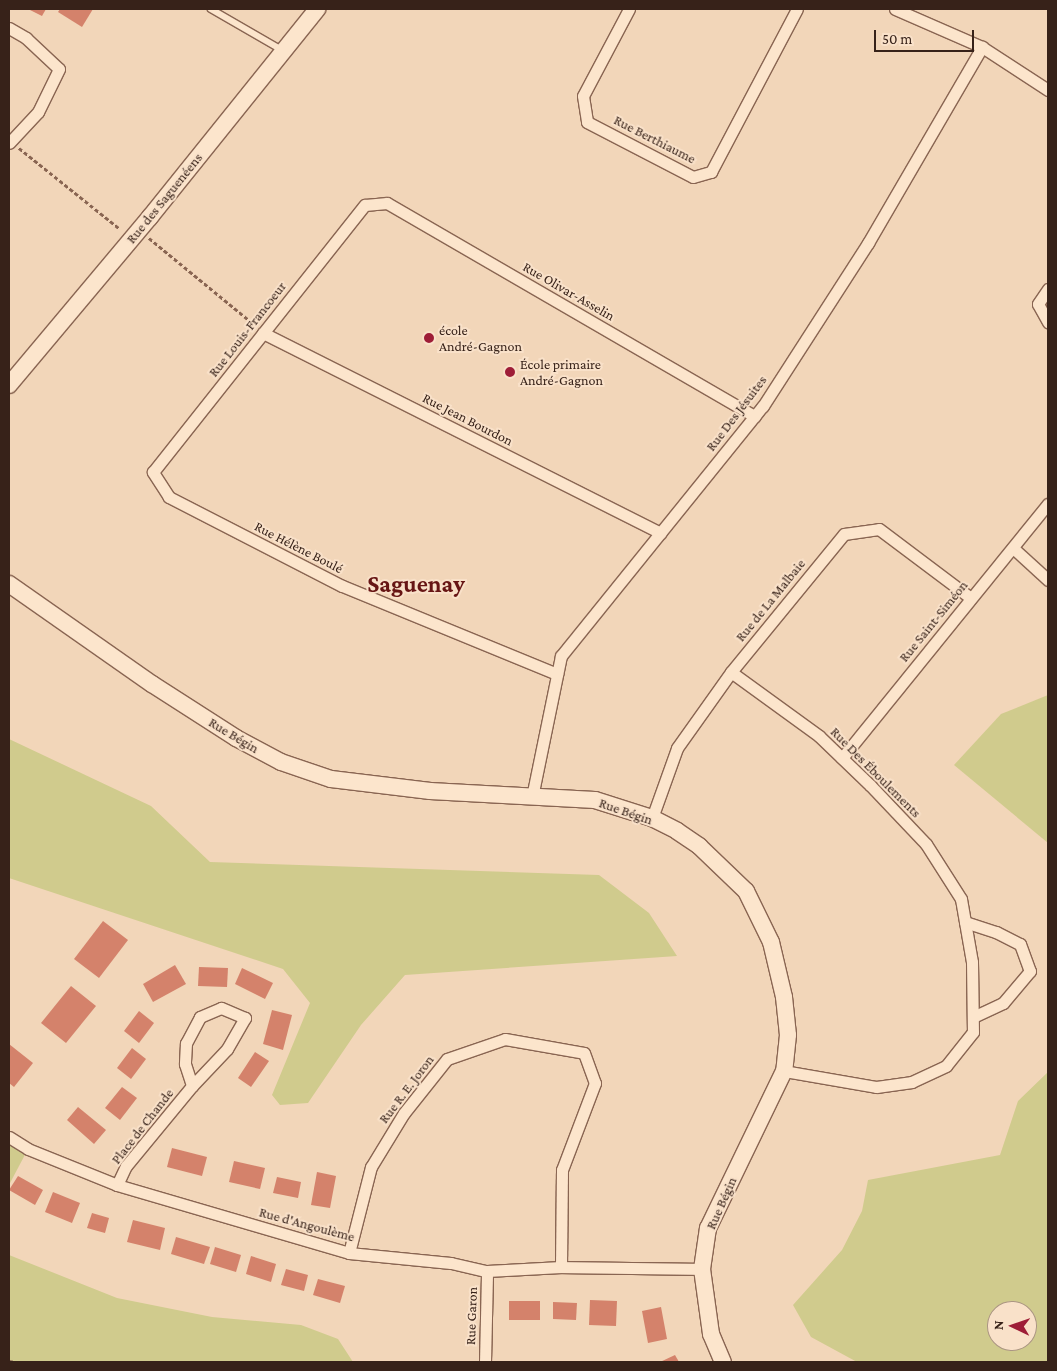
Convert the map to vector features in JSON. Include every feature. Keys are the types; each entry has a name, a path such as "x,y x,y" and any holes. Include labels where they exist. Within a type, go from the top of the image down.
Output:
{"street":[{"name":"Rue des Saguenéens","path":"9,385 135,234 317,9"},
{"name":"Rue Berthiaume","path":"629,9 583,96 587,122 693,176 711,172 797,9"},
{"path":"895,9 982,47 1048,90"},
{"path":"9,28 26,38 59,69 38,112 10,142"},
{"name":"Rue Des Jésuites","path":"532,797 562,656 755,416 868,243 982,47"},
{"name":"Rue Olivar-Asselin","path":"365,205 387,203 755,416"},
{"name":"Rue Louis-Francoeur","path":"153,472 365,205"},
{"path":"1048,289 1038,304 1048,322"},
{"name":"Rue Jean Bourdon","path":"264,333 660,533"},
{"name":"Rue Hélène Boulé","path":"153,472 169,497 342,586 557,674"},
{"name":"Rue Saint-Siméon","path":"842,758 1048,504"},
{"name":"Rue de La Malbaie","path":"652,818 677,748 731,672 844,534 879,530 971,598"},
{"path":"1013,548 1048,580"},
{"name":"Rue Bégin","path":"9,584 152,684 236,738 281,762 331,779 430,791 595,800 652,818 699,846 746,892 771,942 784,997 788,1035 784,1071 708,1228 702,1269 711,1334 723,1362"},
{"name":"Rue Des Éboulements","path":"731,672 819,736 926,844 961,900 972,962 973,1032 946,1066 912,1082 876,1087 784,1071"},
{"path":"965,922 996,932 1020,944 1030,971 1003,1003 973,1017"},
{"name":"Place de Chande","path":"117,1185 126,1166 192,1086 227,1049 244,1018 221,1008 200,1017 186,1043 185,1064 192,1086"},
{"name":"Rue R. E. Joron","path":"349,1253 371,1166 404,1114 447,1059 505,1039 584,1053 595,1083 562,1170 561,1267"},
{"name":"Rue d'Angoulème","path":"9,1137 28,1149 117,1185 349,1253 451,1263 487,1271 561,1267 702,1269"},
{"name":"Rue Garon","path":"485,1362 487,1271"}],"lane":[{"path":"210,9 283,50"}],"path":[{"path":"10,142 135,234 264,333"},
{"path":"9,1362 16,1362"}],"shaded area":[{"path":"1048,695 1048,843 954,765 1001,714"},
{"path":"9,739 151,806 210,862 599,875 649,913 677,956 405,975 361,1025 308,1103 280,1105 272,1095 310,1003 283,969 9,878"},
{"path":"1048,1072 1048,1362 857,1362 811,1337 793,1305 842,1250 862,1211 868,1180 1000,1155 1018,1101"},
{"path":"9,1137 28,1149 9,1185"},
{"path":"9,1255 117,1298 212,1317 301,1325 338,1339 353,1362 9,1362"}],"building":[{"path":"28,9 46,9 42,16"},
{"path":"60,9 93,9 82,27 58,12"},
{"path":"103,921 128,940 99,978 74,959"},
{"path":"175,965 186,984 153,1002 143,984"},
{"path":"199,967 228,968 227,987 198,986"},
{"path":"242,968 273,983 265,999 235,984"},
{"path":"71,986 96,1006 66,1043 41,1023"},
{"path":"272,1010 292,1015 283,1050 263,1044"},
{"path":"139,1011 154,1023 139,1043 124,1031"},
{"path":"9,1044 33,1063 14,1087 9,1083"},
{"path":"132,1048 146,1059 131,1079 117,1068"},
{"path":"255,1052 269,1061 251,1087 238,1078"},
{"path":"122,1087 137,1098 120,1120 105,1108"},
{"path":"78,1107 106,1130 94,1144 67,1120"},
{"path":"172,1148 207,1157 202,1176 167,1167"},
{"path":"234,1161 265,1168 260,1189 229,1182"},
{"path":"317,1172 336,1176 330,1208 311,1205"},
{"path":"18,1176 43,1190 35,1205 9,1190"},
{"path":"277,1177 301,1182 298,1198 273,1193"},
{"path":"53,1192 80,1203 72,1223 45,1212"},
{"path":"92,1213 109,1218 105,1233 87,1228"},
{"path":"133,1220 165,1228 160,1250 127,1242"},
{"path":"176,1237 210,1247 204,1264 171,1254"},
{"path":"215,1247 241,1255 236,1272 210,1264"},
{"path":"251,1256 276,1264 271,1282 246,1274"},
{"path":"286,1269 308,1275 304,1291 281,1285"},
{"path":"318,1279 345,1286 340,1303 313,1295"},
{"path":"590,1300 617,1301 616,1326 589,1325"},
{"path":"509,1301 540,1301 540,1320 509,1320"},
{"path":"553,1302 577,1303 576,1320 553,1319"},
{"path":"661,1307 667,1339 648,1343 642,1311"},
{"path":"675,1355 679,1362 660,1362"}],"place":[{"name":"école André-Gagnon","path":"429,338"},
{"name":"École primaire André-Gagnon","path":"510,372"}],"district":[{"name":"Saguenay","path":"416,584"}]}
